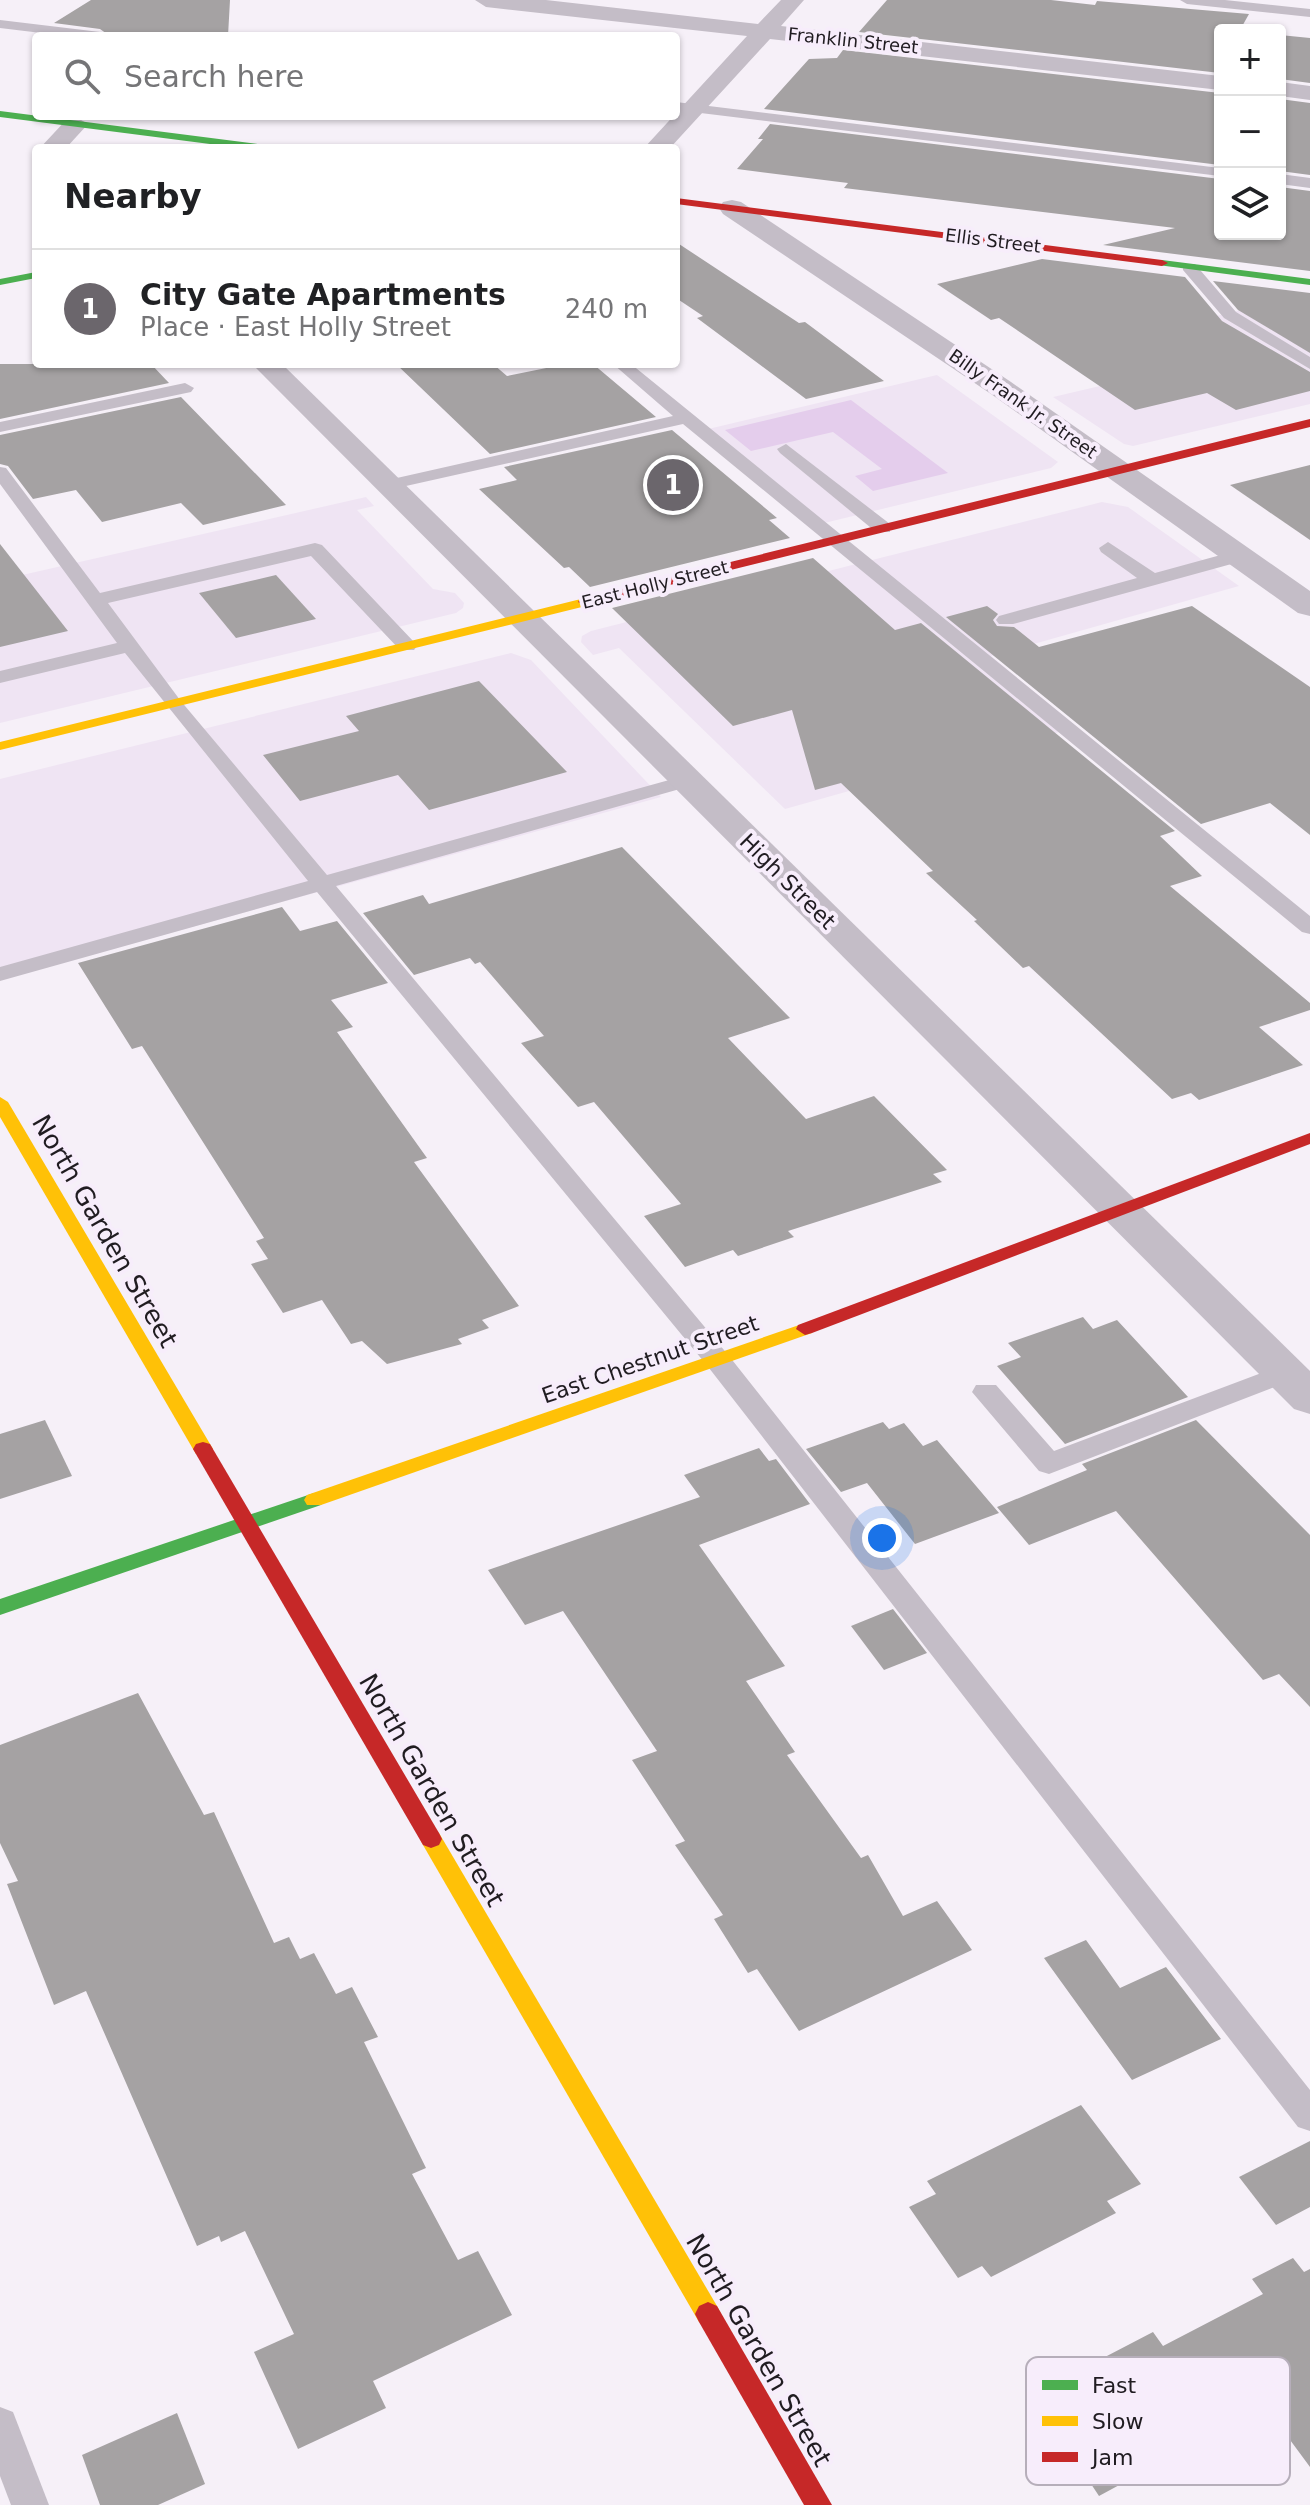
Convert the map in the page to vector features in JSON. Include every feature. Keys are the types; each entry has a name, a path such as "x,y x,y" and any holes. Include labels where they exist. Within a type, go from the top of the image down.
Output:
{"main road":[{"path":"0,114 32,118"},
{"path":"46,120 234,144"},
{"name":"Ellis Street","path":"680,202 1310,282"},
{"path":"0,282 32,276"},
{"name":"East Holly Street","path":"0,746 1310,423"},
{"name":"North Garden Street","path":"0,1102 819,2505"},
{"name":"East Chestnut Street","path":"0,1607 719,1362 1310,1138"}],"street":[{"name":"Franklin Street","path":"486,0 1214,82"},
{"path":"684,107 793,0"},
{"path":"1286,90 1310,93"},
{"path":"659,144 675,120"},
{"path":"56,144 76,124"},
{"name":"Billy Frank Jr. Street","path":"732,208 1001,388 1310,606"},
{"name":"High Street","path":"270,368 1298,1386"}],"lane":[{"path":"1187,0 1310,13"},
{"path":"0,24 67,32"},
{"path":"684,107 1214,171"},
{"path":"1286,180 1310,183"},
{"path":"1189,267 1230,315 1310,364"},
{"path":"626,368 1310,927"},
{"path":"0,427 185,388"},
{"path":"388,485 686,418"},
{"path":"786,449 883,528"},
{"path":"0,472 173,704 719,1362 1310,2116"},
{"path":"1108,548 1152,580"},
{"path":"96,600 315,549 407,646"},
{"path":"1006,620 1239,556"},
{"path":"952,635 974,629"},
{"path":"0,677 130,646"},
{"path":"0,974 687,781"},
{"path":"986,1392 1049,1464 1298,1386"},
{"path":"0,2425 30,2505"}],"shaded area":[{"path":"1295,297 1310,299 1310,404 1133,446 1124,444 1053,397 1177,368 1130,337"},
{"path":"937,375 1058,462 1051,468 816,525 704,430"},
{"path":"851,400 948,473 873,491 855,476 882,469 833,432 751,451 725,430"},
{"path":"366,497 374,506 357,510 433,589 455,593 464,603 463,608 456,613 0,723 0,580"},
{"path":"1102,502 1128,507 1239,586 991,656 1077,727 785,809 619,648 593,655 581,642 582,636 591,631"},
{"path":"511,653 531,660 661,797 0,980 0,779"}],"building":[{"path":"91,0 230,0 228,32 104,32 54,23"},
{"path":"887,0 1051,0 1095,5 1097,1 1249,14 1243,24 1214,24 1214,72 859,32"},
{"path":"1286,36 1310,38 1310,83 1286,80"},
{"path":"843,50 1214,92 1214,164 764,109 809,59 837,58"},
{"path":"1286,100 1310,103 1310,175 1286,172"},
{"path":"770,124 1214,178 1214,240 1286,240 1286,188 1310,191 1310,271 1103,245 1175,228 844,188 848,183 737,169 763,139 758,139"},
{"path":"680,245 799,323 805,322 884,381 806,399 697,318 703,316 680,301"},
{"path":"1042,259 1185,277 1222,321 1310,372 1310,391 1236,410 1207,393 1135,410 999,318 991,320 937,284"},
{"path":"1213,281 1310,293 1310,353 1238,310"},
{"path":"0,364 32,364 32,368 155,368 169,383 0,419"},
{"path":"400,368 498,368 507,376 546,368 598,368 656,417 490,454"},
{"path":"181,397 286,505 203,525 181,503 102,522 76,490 33,499 8,466 0,464 0,435"},
{"path":"672,430 777,518 769,520 790,538 590,587 569,567 564,568 479,489 517,480 504,467"},
{"path":"1310,465 1310,540 1230,485"},
{"path":"0,544 68,631 0,647"},
{"path":"813,558 895,630 921,623 1175,831 1160,836 1202,876 1170,886 1310,1003 1310,1010 1259,1027 1303,1065 1199,1100 1191,1093 1172,1099 1029,966 1023,968 926,873 933,871 841,783 815,790 792,710 733,726 612,608"},
{"path":"276,575 316,619 236,638 199,593"},
{"path":"987,606 998,614 993,620 997,626 1014,627 1039,647 1192,606 1310,687 1310,835 1270,803 1201,824 946,617"},
{"path":"479,681 567,772 429,810 398,775 300,801 263,755 359,731 346,716"},
{"path":"622,847 790,1018 728,1038 806,1119 874,1096 947,1170 933,1174 942,1182 788,1231 794,1237 738,1256 733,1250 685,1267 644,1216 681,1204 594,1102 578,1107 521,1043 544,1036 480,962 475,964 470,958 414,975 363,913 423,895 429,904"},
{"path":"282,907 300,931 337,921 388,983 331,1000 353,1027 337,1032 427,1158 414,1162 519,1306 482,1320 489,1328 458,1339 462,1344 387,1364 362,1341 351,1344 322,1300 283,1313 251,1264 268,1259 256,1241 264,1238 142,1046 132,1049 78,963"},
{"path":"1083,1317 1093,1329 1117,1320 1188,1397 1065,1444 997,1366 1021,1357 1008,1343"},
{"path":"45,1420 72,1476 0,1499 0,1434"},
{"path":"1196,1420 1310,1535 1310,1707 1279,1674 1263,1680 1116,1511 1029,1545 997,1507 1087,1470 1082,1464"},
{"path":"883,1422 889,1429 904,1423 923,1446 937,1440 999,1513 915,1544 867,1483 841,1492 806,1449"},
{"path":"759,1448 769,1461 776,1459 810,1504 699,1545 785,1666 746,1681 795,1752 787,1755 861,1858 868,1855 903,1916 937,1901 972,1950 799,2031 757,1969 748,1973 714,1919 723,1915 675,1845 685,1841 632,1760 657,1751 563,1611 525,1625 488,1570 700,1497 684,1475"},
{"path":"893,1609 927,1653 884,1670 851,1626"},
{"path":"138,1693 204,1815 214,1812 274,1943 289,1937 300,1959 314,1953 336,1994 352,1987 378,2037 364,2042 426,2168 412,2174 458,2260 478,2251 512,2315 373,2381 386,2408 298,2449 254,2352 294,2334 245,2231 221,2242 219,2236 197,2246 86,1991 54,2005 7,1884 18,1881 0,1843 0,1745"},
{"path":"1086,1940 1120,1988 1166,1967 1221,2039 1132,2080 1044,1958"},
{"path":"1081,2105 1141,2184 1107,2201 1116,2213 991,2277 982,2266 958,2278 909,2207 936,2194 927,2181"},
{"path":"1310,2141 1310,2207 1276,2225 1239,2177"},
{"path":"1293,2258 1304,2272 1310,2269 1310,2467 1290,2440 1290,2357 1105,2357 1153,2332 1163,2346 1263,2294 1252,2279"},
{"path":"177,2413 205,2484 158,2505 100,2505 82,2455"},
{"path":"1092,2485 1119,2485 1099,2496"}],"traffic: fast":[{"path":"0,114 32,118"},
{"path":"47,120 234,144"},
{"path":"1162,263 1310,282"},
{"path":"0,282 32,276"},
{"path":"0,1607 314,1500"}],"traffic: slow":[{"path":"0,746 585,602"},
{"path":"0,1102 203,1449"},
{"path":"314,1500 805,1329"},
{"path":"431,1839 708,2314"}],"traffic: jam":[{"path":"680,202 1162,263"},
{"path":"585,602 1310,423"},
{"path":"805,1329 1310,1138"},
{"path":"203,1449 431,1839"},
{"path":"708,2314 819,2505"}],"place":[{"name":"City Gate Apartments","path":"673,485"}]}
